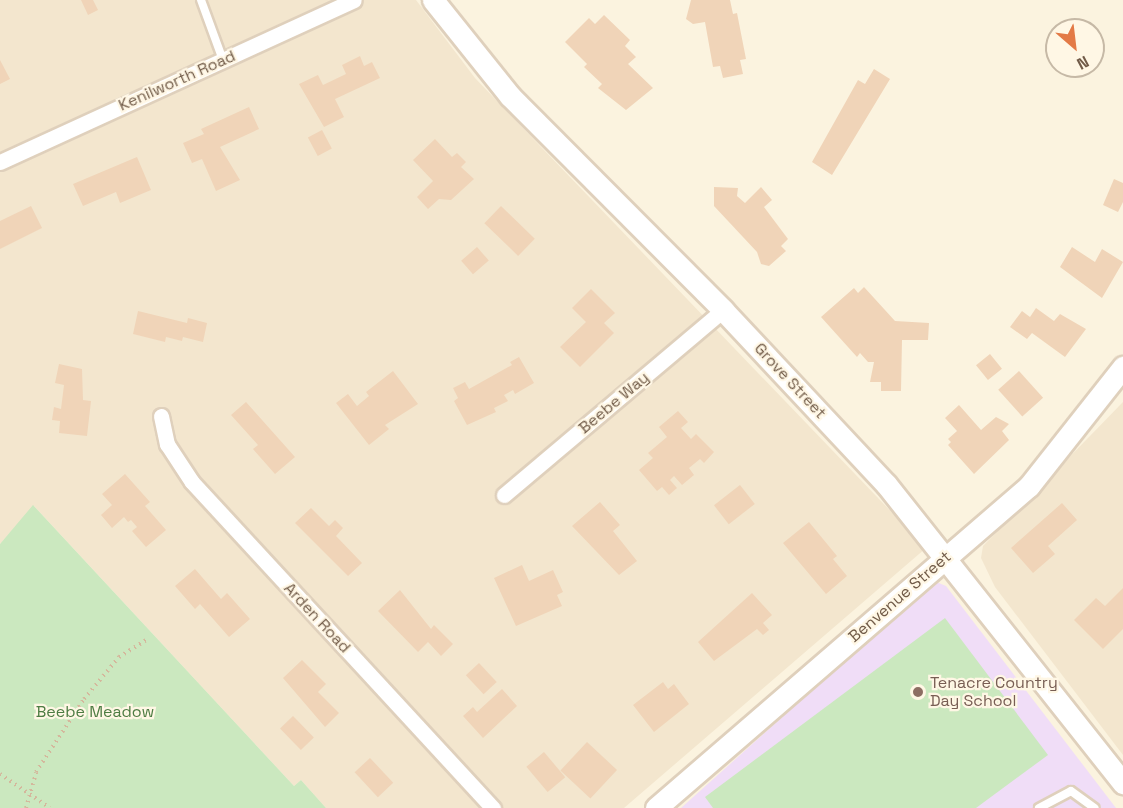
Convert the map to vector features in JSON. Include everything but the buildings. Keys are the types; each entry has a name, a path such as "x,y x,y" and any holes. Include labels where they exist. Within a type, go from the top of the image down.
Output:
{"street":[{"name":"Kenilworth Road","path":"0,162 354,0"},
{"name":"Grove Street","path":"433,0 496,81 723,310 886,484 1122,781"},
{"name":"Beebe Way","path":"504,495 723,310"},
{"name":"Benvenue Street","path":"656,808 1039,476 1123,367"},
{"name":"Arden Road","path":"161,416 167,444 192,482 493,808"}],"lane":[{"path":"201,0 223,60"},
{"path":"1039,808 1071,791 1094,808"}],"path":[{"path":"26,808 36,772 84,699 119,657 148,639"},
{"path":"0,774 29,797 50,808"}],"shaded area":[{"path":"0,0 416,0 475,78 926,548 624,808 326,808 301,780 294,786 34,506 0,544"},
{"path":"1123,402 1123,755 995,587 981,558 983,546"},
{"name":"Tenacre Country Day School","path":"934,581 946,586 1116,808 681,808"}],"green space":[{"name":"Beebe Meadow","path":"33,505 294,786 301,780 326,808 0,808 0,544"},
{"name":"Tenacre Country Day School","path":"945,618 1048,755 976,808 713,808 705,797"}],"place":[{"name":"Tenacre Country Day School","path":"918,692"}]}
